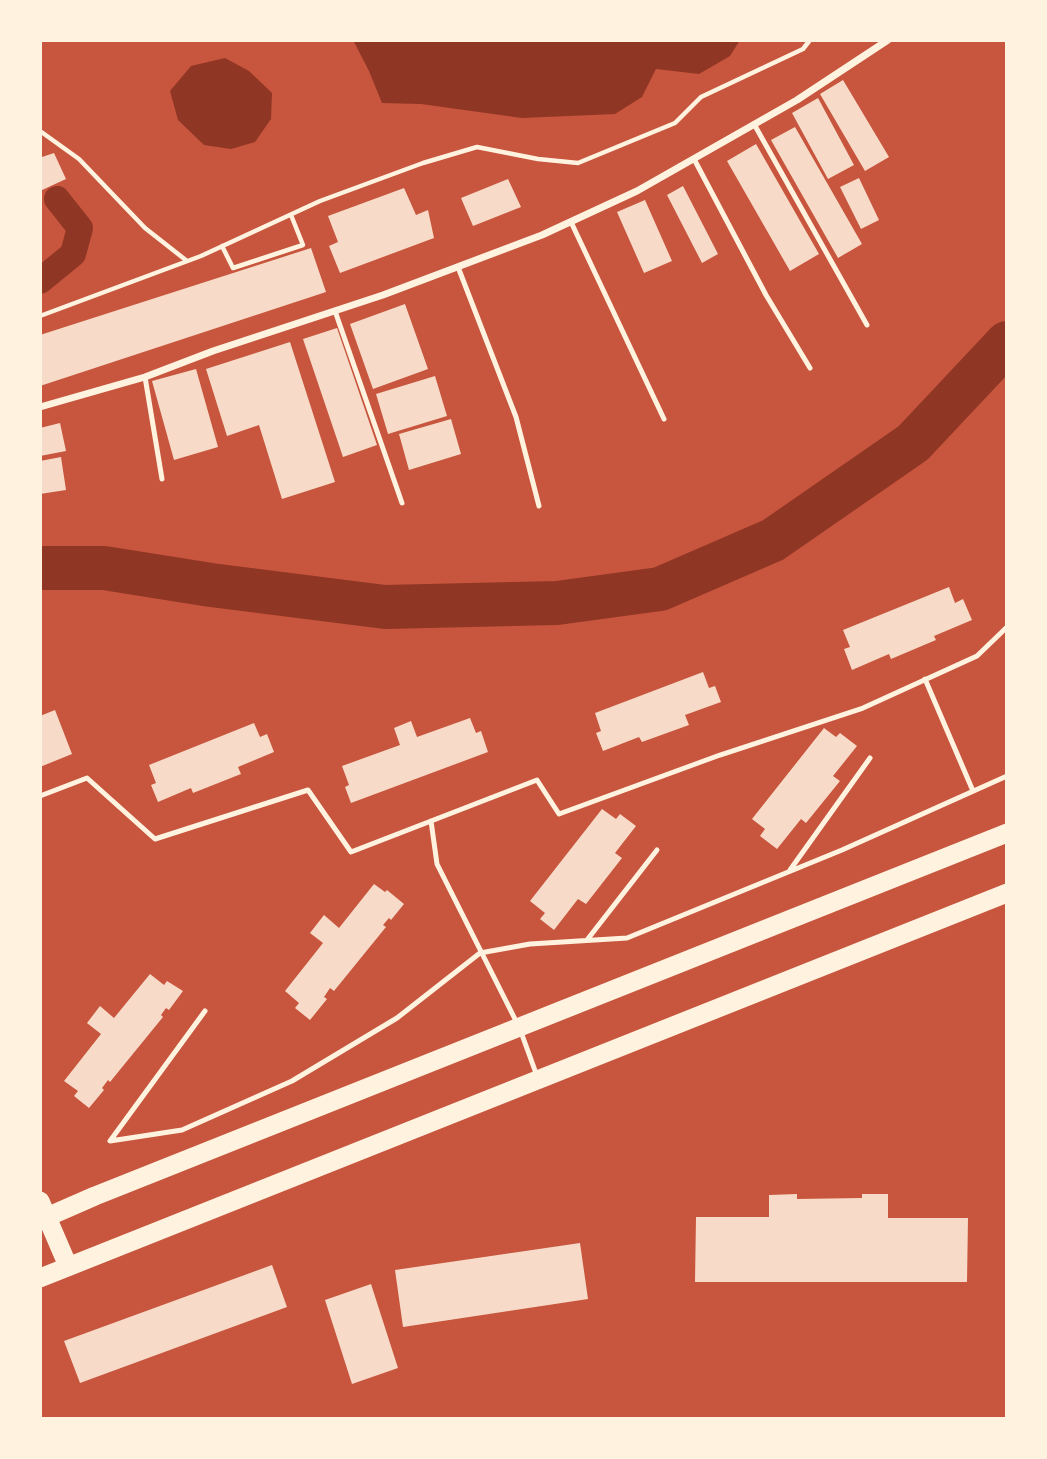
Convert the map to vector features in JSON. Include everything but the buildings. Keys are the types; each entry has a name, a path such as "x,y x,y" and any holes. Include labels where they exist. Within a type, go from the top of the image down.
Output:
{"highway":[{"path":"68,1266 43,1213 95,1196 1007,833"},
{"path":"40,1278 1007,893"}],"street":[{"path":"40,407 145,377 213,351 335,311 458,267 571,222 637,191 797,100 888,40"}],"lane":[{"path":"754,124 867,325"},
{"path":"694,159 766,295 810,368"},
{"path":"571,222 664,419"},
{"path":"458,267 516,417 539,506"},
{"path":"335,311 402,503"},
{"path":"145,377 162,479"},
{"path":"40,796 87,778 155,839 308,790 351,852 537,780 559,814 720,755 863,708 977,656 1007,627"},
{"path":"925,679 973,791"},
{"path":"789,871 870,758"},
{"path":"205,1011 110,1140 182,1130 292,1081 397,1018 480,953 530,944 627,938 1007,776"},
{"path":"431,821 437,864 519,1026 539,1079"},
{"path":"587,940 657,850"}],"path":[{"path":"40,316 187,261 320,201 423,163 477,147 538,159 578,163 676,123 701,97 803,48 810,40"},
{"path":"40,131 79,159 145,228 187,261"},
{"path":"222,246 233,268 303,245 291,215"}],"shaded area":[{"path":"353,40 740,40 730,56 699,74 656,69 642,97 615,114 522,118 421,104 382,103"},
{"path":"225,58 249,71 272,93 271,119 255,142 231,149 204,145 178,120 170,91 191,66"}],"waterway":[{"path":"40,281 73,254 80,228 57,199"},
{"path":"40,568 104,568 211,585 385,607 557,603 660,589 773,540 913,443 1007,343"}]}
